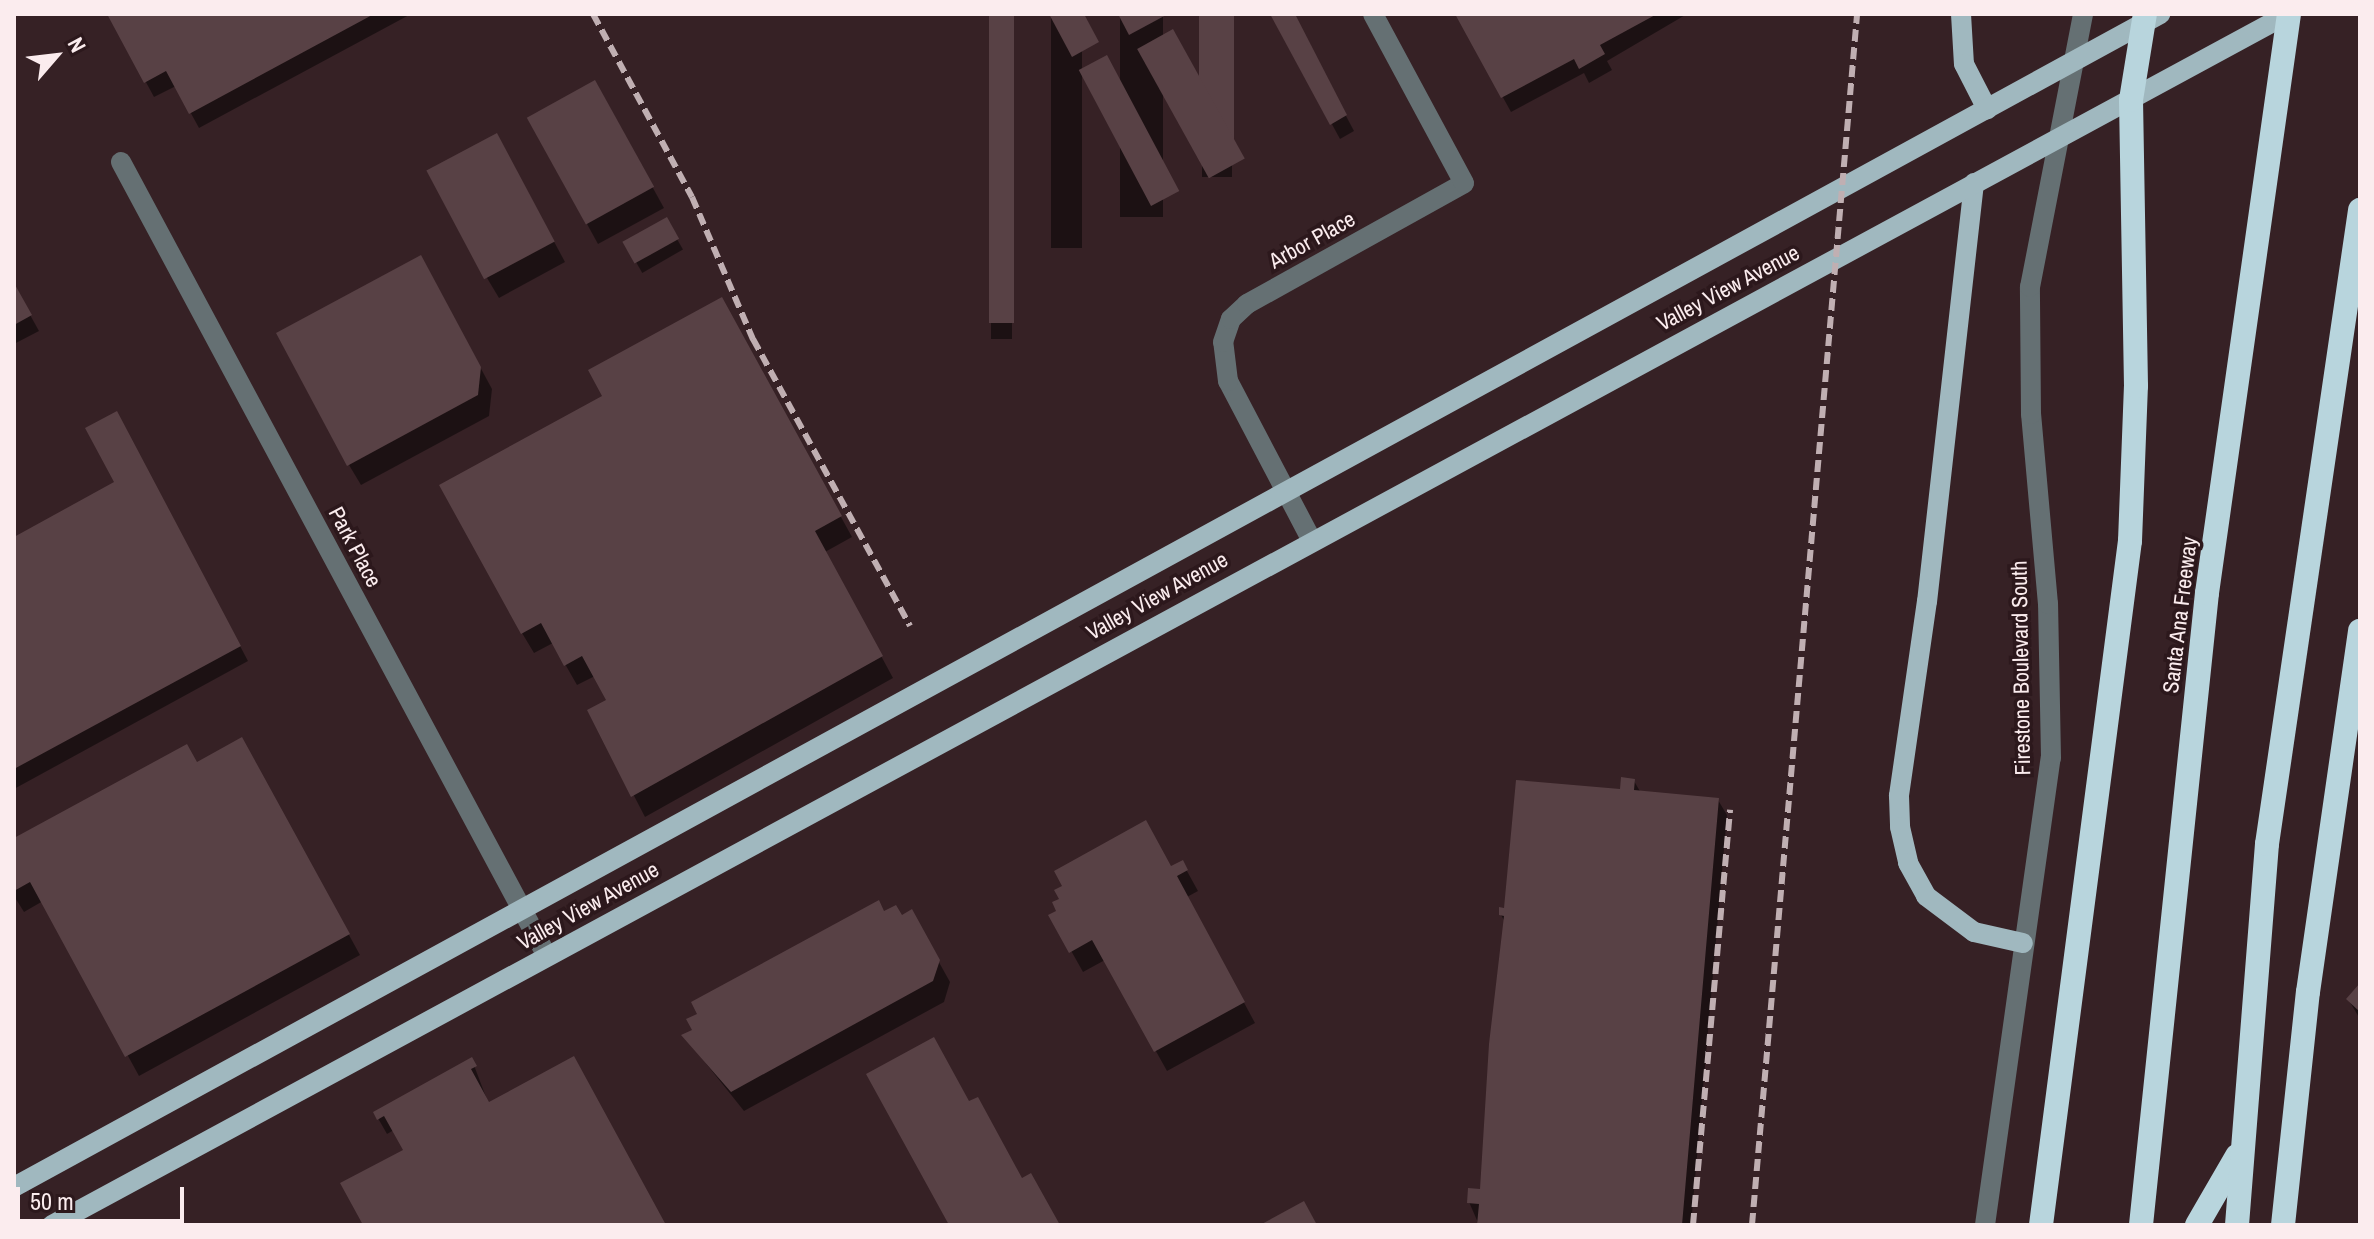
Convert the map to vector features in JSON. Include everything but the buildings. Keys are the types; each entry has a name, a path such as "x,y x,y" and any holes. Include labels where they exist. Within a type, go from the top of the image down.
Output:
{"highway":[{"name":"Santa Ana Freeway","path":"2141,1225 2207,593 2288,14"},
{"path":"2041,1225 2130,541 2135,417 2131,100 2149,17"},
{"path":"2237,1225 2239,1153 2267,844 2360,210"},
{"path":"2283,1225 2308,992 2360,631"},
{"path":"2197,1225 2239,1153"}],"main road":[{"path":"1961,14 1964,64 1987,109"},
{"name":"Valley View Avenue","path":"52,1225 1384,499 2288,14"},
{"name":"Valley View Avenue","path":"14,1187 1987,109 2149,17"},
{"path":"1974,183 1927,601 1899,796 1908,863 1926,896 1948,917 1974,932 2023,943"}],"street":[{"name":"Arbor Place","path":"1311,539 1224,371 1223,342 1231,319 1247,304 1464,183 1373,14"},
{"name":"Firestone Boulevard South","path":"1985,1225 2051,758 2048,604 2031,414 2030,287 2083,14"},
{"name":"Park Place","path":"121,162 547,956"}],"railway":[{"path":"593,14 692,197 753,339 910,626"},
{"path":"1752,1225 1857,14"},
{"path":"1693,1225 1730,810"}]}
